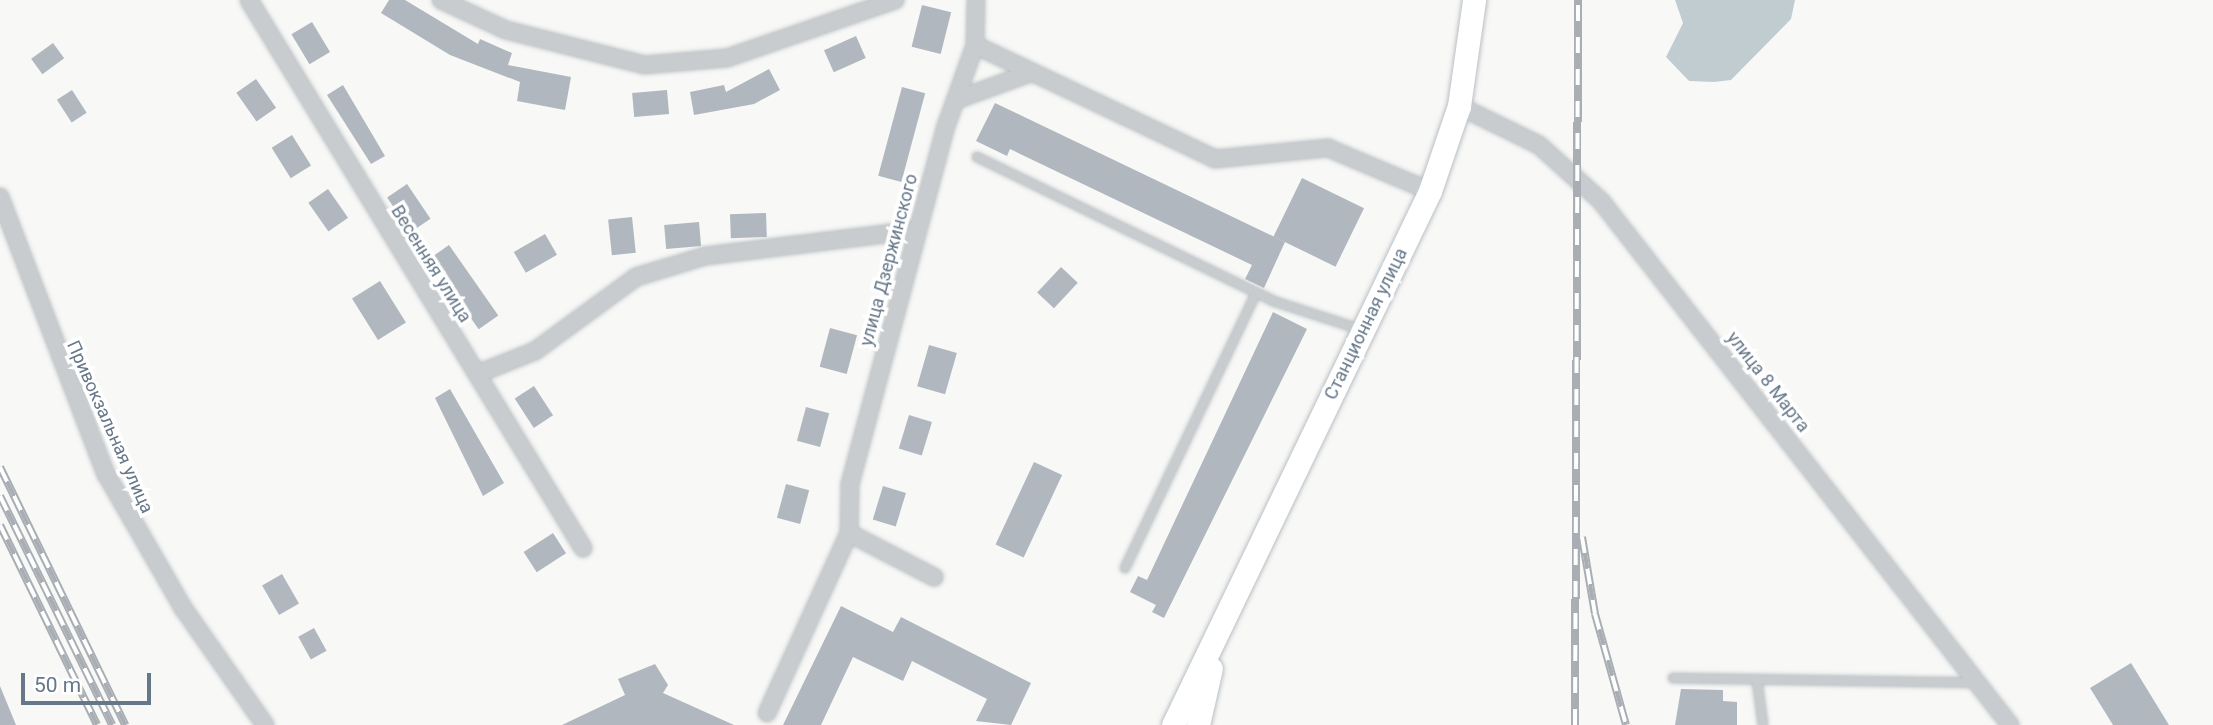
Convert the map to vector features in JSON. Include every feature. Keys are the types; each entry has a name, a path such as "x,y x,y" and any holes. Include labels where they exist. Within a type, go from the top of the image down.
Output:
{"street":[{"name":"Весенняя улица","path":"249,0 583,548"},
{"path":"441,0 506,30 644,65 727,58 895,0"},
{"name":"улица Дзержинского","path":"849,533 850,484 917,230 975,45 976,0"},
{"name":"Станционная улица","path":"1173,725 1430,191 1459,106 1474,0"},
{"path":"975,45 1215,159 1328,148 1430,191"},
{"path":"956,100 1030,73"},
{"name":"улица 8 Марта","path":"1459,106 1539,145 1601,201 2010,725"},
{"name":"Привокзальная улица","path":"0,197 106,474 183,608 265,725"},
{"path":"477,374 535,351 636,276 705,256 917,230"},
{"path":"768,713 849,533 934,577"},
{"name":"Станционная улица","path":"1198,725 1218,634"}],"lane":[{"path":"976,157 1256,292 1364,331"},
{"path":"1125,568 1256,292"},
{"path":"1673,678 1976,683"},
{"path":"1757,680 1763,725"}],"shaded area":[{"path":"1675,0 1795,0 1791,19 1731,80 1714,82 1689,81 1666,57 1683,23"}],"building":[{"path":"389,0 405,0 478,44 480,39 512,53 508,65 571,77 565,110 517,101 520,82 450,55 381,13"},
{"path":"922,5 951,12 941,54 912,47"},
{"path":"312,22 330,52 309,64 291,34"},
{"path":"856,36 866,58 834,72 824,50"},
{"path":"53,43 64,58 42,74 31,59"},
{"path":"769,69 780,90 754,104 694,115 690,92 724,85 726,92"},
{"path":"256,79 276,108 256,121 236,93"},
{"path":"343,85 385,156 371,164 327,95"},
{"path":"902,87 925,93 901,182 878,176"},
{"path":"72,90 87,113 72,122 57,100"},
{"path":"667,90 669,114 634,117 632,93"},
{"path":"995,103 1285,242 1264,288 1245,279 1252,265 1010,149 1007,156 976,141"},
{"path":"292,135 311,166 291,178 272,148"},
{"path":"1302,178 1364,208 1336,267 1274,236"},
{"path":"407,184 430,219 411,232 387,197"},
{"path":"328,189 348,218 328,231 308,203"},
{"path":"766,213 767,237 731,238 730,214"},
{"path":"632,217 636,253 612,255 608,220"},
{"path":"699,222 701,246 666,249 664,225"},
{"path":"545,234 557,255 526,273 514,252"},
{"path":"449,245 498,315 479,329 429,259"},
{"path":"1061,267 1078,283 1054,308 1037,293"},
{"path":"380,281 406,323 378,340 352,298"},
{"path":"1273,312 1307,329 1164,618 1152,612 1156,605 1130,592 1138,576 1147,580"},
{"path":"830,328 857,335 847,374 820,367"},
{"path":"929,345 957,353 945,394 917,386"},
{"path":"534,386 553,415 534,428 515,399"},
{"path":"450,389 504,483 483,496 435,398"},
{"path":"806,407 829,413 820,447 797,441"},
{"path":"909,415 932,422 922,455 899,448"},
{"path":"1034,462 1062,475 1024,558 996,544"},
{"path":"786,484 809,490 800,524 777,518"},
{"path":"883,486 906,493 896,526 873,519"},
{"path":"553,533 566,553 537,572 524,552"},
{"path":"282,574 299,603 279,615 262,586"},
{"path":"841,606 893,632 901,617 1031,683 1011,725 976,721 987,699 912,661 903,681 853,657 821,725 783,725"},
{"path":"314,628 327,651 311,659 298,637"},
{"path":"2131,663 2169,725 2113,725 2090,688"},
{"path":"655,664 668,685 663,693 734,725 562,725 625,695 618,679"},
{"path":"0,686 16,725 0,725"},
{"path":"1681,689 1723,690 1723,701 1737,702 1737,725 1675,725"}],"railway":[{"path":"1575,725 1578,0"},
{"path":"0,467 125,725"},
{"path":"0,496 112,725"},
{"path":"0,525 97,725"},
{"path":"1582,537 1595,614 1626,725"}]}
